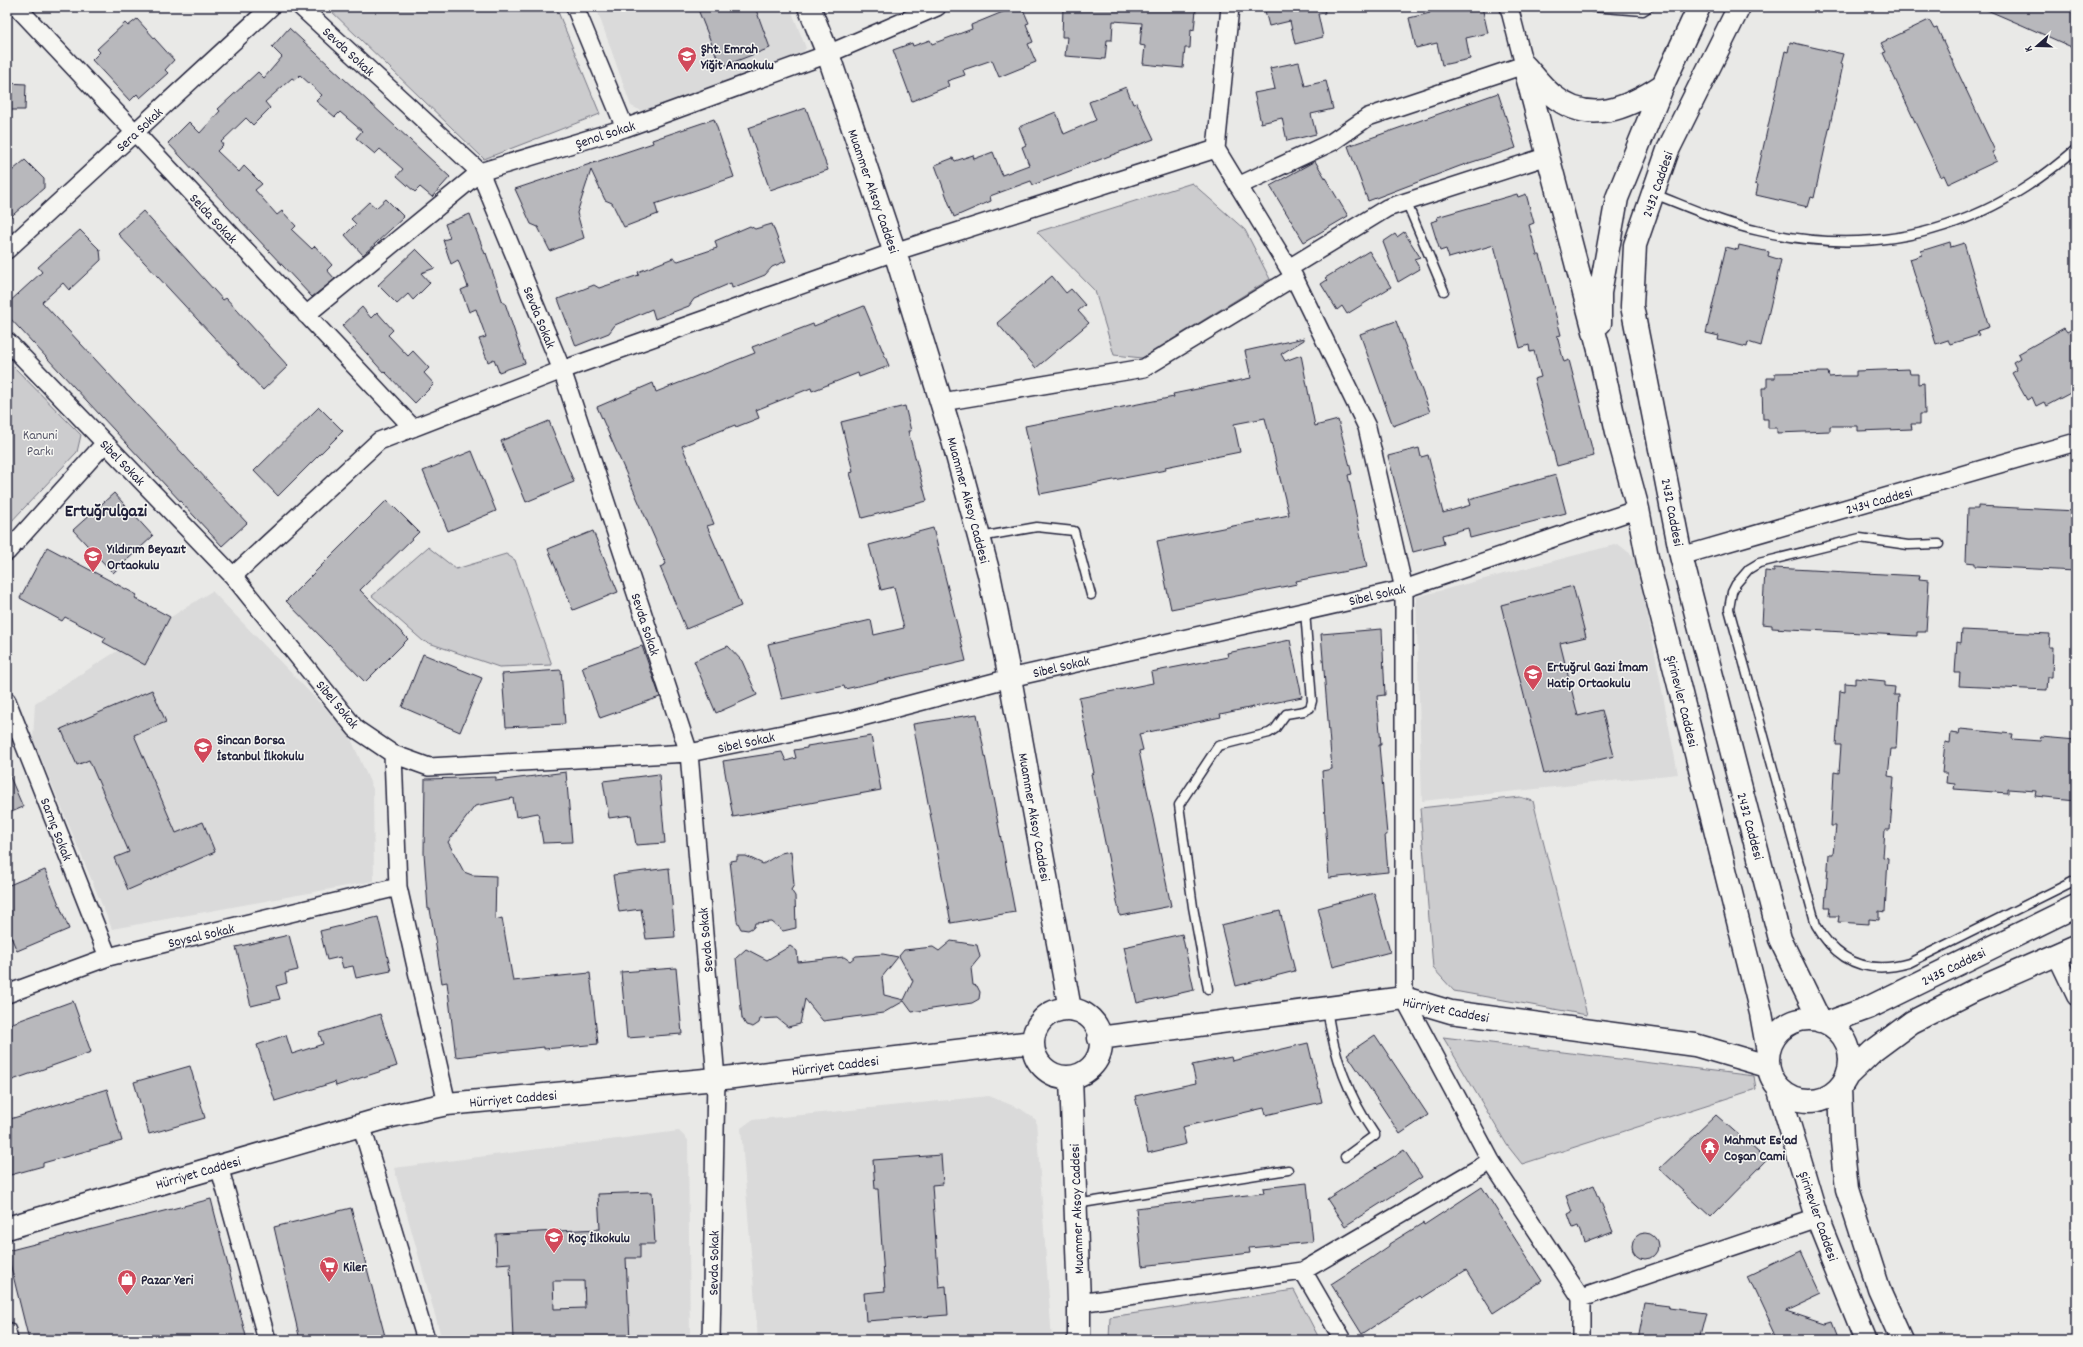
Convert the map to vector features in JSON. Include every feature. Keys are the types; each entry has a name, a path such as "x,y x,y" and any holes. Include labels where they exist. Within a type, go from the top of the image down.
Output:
{"street":[{"name":"Selda Sokak","path":"17,7 413,428"},
{"name":"Sera Sokak","path":"7,250 271,7"},
{"name":"Sevda Sokak","path":"301,7 480,172 562,370 689,753 716,1079 712,1340"},
{"path":"575,7 625,128"},
{"name":"Muammer Aksoy Caddesi","path":"809,7 828,54 894,252 942,402 980,537 1010,678 1070,1009"},
{"name":"Şenol Sokak","path":"306,315 480,172 625,128 828,54 937,7"},
{"path":"1230,7 1216,149 1292,272 1367,427 1404,589 1404,998 1491,1160 1581,1298 1581,1340"},
{"path":"1509,7 1599,350"},
{"path":"1599,350 1600,293 1617,198 1663,85 1699,7"},
{"name":"2432 Caddesi","path":"1739,7 1668,150 1635,245 1632,306 1681,556 1780,939 1824,1022"},
{"path":"1238,186 1332,142 1368,118 1524,65"},
{"path":"1524,65 1552,95 1571,107 1597,111 1619,109 1640,100 1663,85"},
{"path":"233,576 379,441 562,370 894,252 1216,149"},
{"path":"942,402 1144,368 1292,272 1386,208 1548,156"},
{"name":"Sibel Sokak","path":"7,341 233,576 356,729 393,754 429,767 689,753 847,721 1010,678 1404,589 1638,509"},
{"name":"Şirinevler Caddesi","path":"1599,350 1617,432 1638,509 1648,562 1761,1013 1771,1079 1779,1090 1790,1098 1803,1102 1817,1101 1830,1096 1844,1082"},
{"name":"2434 Caddesi","path":"1681,556 2076,442"},
{"path":"7,552 105,443"},
{"name":"Sarnıç Sokak","path":"7,701 108,957"},
{"path":"393,754 398,887 447,1104"},
{"name":"Soysal Sokak","path":"7,994 108,957 398,887"},
{"name":"2435 Caddesi","path":"1824,1022 1868,1008 2076,906"},
{"path":"1844,1082 1873,1051 1912,1022 1973,991 2076,946"},
{"path":"2056,955 2076,998"},
{"name":"Hürriyet Caddesi","path":"1099,1038 1404,998 1451,1012 1695,1045 1768,1059"},
{"path":"1070,1009 1088,1016 1095,1024 1099,1038 1101,1042 1100,1053 1096,1062 1080,1075 1071,1077 1059,1076 1048,1072 1040,1064 1034,1053 1033,1042 1035,1031 1041,1021 1054,1012 1070,1009"},
{"path":"1768,1059 1773,1039 1782,1029 1793,1021 1807,1019 1824,1022 1842,1036 1848,1049 1850,1062 1844,1082 1842,1141 1848,1189 1879,1289 1902,1340"},
{"name":"Hürriyet Caddesi","path":"7,1228 361,1124 447,1104 716,1079 1033,1042"},
{"name":"Muammer Aksoy Caddesi","path":"1071,1077 1079,1340"},
{"name":"Şirinevler Caddesi","path":"1779,1090 1817,1218 1866,1340"},
{"path":"361,1124 426,1340"},
{"path":"1079,1303 1304,1271 1491,1160"},
{"path":"219,1166 267,1340"},
{"path":"1581,1298 1817,1218"},
{"path":"1304,1271 1343,1340"},
{"path":"7,1331 9,1340"}],"lane":[{"path":"1592,7 1643,11 1648,7"},
{"path":"1653,193 1715,217 1758,231 1811,240 1864,241 1899,238 1928,231 1983,212 2032,185 2076,149"},
{"path":"1406,201 1444,292"},
{"path":"980,537 1037,527 1074,530 1091,595"},
{"path":"1939,544 1908,545 1860,538 1759,563 1742,576 1732,592 1729,609 1816,925 1832,948 1856,963 1882,968 1896,967 1909,963 2076,880"},
{"path":"1208,989 1193,907 1179,805 1218,746 1269,733 1275,729 1286,714 1304,712 1310,708 1312,701 1305,611"},
{"path":"1327,1008 1333,1046 1340,1068 1356,1105 1375,1135 1345,1157"},
{"path":"1075,1204 1288,1170"}],"shaded area":[{"name":"Şht. Emrah Yiğit Anaokulu","path":"596,7 790,7 806,48 798,59 642,111 631,106"},
{"path":"1618,544 1637,559 1678,774 1422,801 1416,597"},
{"name":"Sincan Borsa İstanbul İlkokulu","path":"212,591 348,732 373,789 374,881 112,929 33,739 35,703"},
{"path":"989,1096 1021,1109 1036,1120 1052,1340 758,1340 741,1128 752,1120"},
{"name":"Koç İlkokulu","path":"679,1131 688,1140 690,1340 442,1340 394,1168"}],"green space":[{"path":"327,7 556,7 600,114 484,159"},
{"path":"1192,183 1245,230 1270,279 1142,358 1114,355 1095,291 1037,232"},
{"name":"Kanuni Parkı","path":"7,360 81,435 77,452 7,526"},
{"path":"428,547 456,569 506,554 515,560 552,665 499,667 423,641 372,596"},
{"path":"1520,797 1533,801 1587,1015 1454,991 1433,968 1420,808"},
{"path":"1443,1037 1754,1076 1756,1089 1522,1164 1507,1145"},
{"path":"1294,1290 1320,1340 1109,1340 1110,1317"}],"building":[{"path":"697,7 755,7 770,48 721,67"},
{"path":"1015,7 1022,7 1029,23 1026,24 1033,42 1028,44 1036,62 999,77 992,60 963,70 965,75 947,81 949,86 912,101 893,50 912,43 913,46 930,40 932,44 972,29 971,25"},
{"path":"1063,7 1165,7 1196,10 1194,30 1191,29 1190,48 1185,48 1183,68 1143,64 1145,46 1140,45 1142,23 1113,21 1112,40 1107,40 1105,59 1065,56 1067,37 1062,37"},
{"path":"1264,7 1324,7 1325,13 1318,14 1323,37 1295,44 1290,21 1269,26"},
{"path":"1428,7 1458,7 1459,11 1482,7 1488,33 1466,38 1470,59 1442,65 1437,43 1416,48 1409,18 1430,13"},
{"path":"1980,7 2076,7 2076,49 2022,25"},
{"path":"137,19 174,60 165,70 168,73 140,98 137,94 130,101 92,60 100,52 97,49 125,23 128,26"},
{"path":"1929,20 1934,29 1937,28 1995,151 1992,152 1997,161 1948,184 1944,175 1941,177 1883,53 1886,52 1881,43"},
{"path":"289,28 450,177 432,197 420,187 415,192 397,176 403,169 380,149 375,154 356,138 362,131 340,112 335,117 316,101 322,95 300,75 295,80 292,78 265,102 270,108 253,125 246,118 221,142 223,145 217,151 239,172 244,166 262,184 255,190 277,215 282,211 296,226 292,230 312,249 315,246 332,265 327,270 335,279 312,297 168,143 189,122 200,133 220,111 218,109 258,72 264,78 282,57 272,47"},
{"path":"1790,42 1843,54 1840,64 1843,65 1814,198 1811,197 1808,207 1756,195 1758,185 1755,184 1785,51 1788,52"},
{"path":"1299,62 1305,86 1326,81 1333,109 1311,114 1316,134 1287,141 1282,118 1261,123 1254,93 1275,89 1270,68"},
{"path":"7,83 26,84 25,110 7,110"},
{"path":"1126,87 1133,104 1137,103 1154,139 1033,185 1031,181 990,196 991,201 954,217 935,165 953,158 955,161 973,155 974,159 993,152 1002,175 1029,165 1022,147 1026,145 1019,127 1056,112 1064,134 1096,120 1089,102"},
{"path":"1498,93 1516,148 1460,166 1368,201 1348,146"},
{"path":"806,108 828,170 770,190 748,128"},
{"path":"714,119 734,177 655,204 658,214 624,227 612,203 605,200 591,170 577,213 584,238 550,251 538,227 531,224 515,189 653,143 652,140"},
{"path":"25,160 44,179 44,188 7,220 7,175"},
{"path":"1315,161 1348,216 1304,242 1270,186"},
{"path":"1517,194 1518,197 1526,194 1534,223 1529,225 1537,255 1540,255 1561,335 1557,336 1564,362 1569,360 1594,456 1557,466 1534,379 1541,377 1534,351 1530,352 1529,345 1520,348 1494,245 1449,258 1446,249 1440,251 1431,222 1438,220 1437,217"},
{"path":"386,199 404,217 363,255 345,235 356,224 351,219 369,202 376,208"},
{"path":"143,211 223,300 226,298 288,366 263,390 118,234"},
{"path":"470,214 485,254 486,253 503,303 505,303 525,363 499,372 494,359 488,362 479,339 486,337 476,309 469,312 461,290 468,287 463,273 458,260 451,264 443,240 450,238 445,224"},
{"path":"772,224 786,261 772,267 765,275 732,288 731,283 694,299 689,306 655,319 652,309 615,325 609,333 576,346 558,299 594,285 599,288 639,275 638,272 673,258 678,261 717,248 715,241 750,226 755,229"},
{"path":"80,230 100,250 101,260 69,290 63,283 42,302 247,523 222,546 7,315 7,304 42,272 38,267"},
{"path":"1404,232 1420,257 1414,259 1420,269 1398,282 1383,242 1395,234 1397,237"},
{"path":"1950,242 1951,247 1964,243 1989,327 1977,331 1979,335 1950,344 1948,340 1936,344 1910,259 1922,255 1921,251"},
{"path":"1739,245 1769,252 1768,256 1781,260 1761,346 1748,342 1747,347 1718,340 1719,336 1706,333 1726,247 1738,250"},
{"path":"416,249 435,268 421,273 430,283 413,300 408,294 397,304 378,285"},
{"path":"1369,251 1391,287 1347,314 1342,306 1337,310 1321,284 1327,280 1325,278"},
{"path":"1052,276 1066,293 1071,289 1085,305 1078,311 1089,323 1036,368 997,323"},
{"path":"864,306 889,366 859,377 858,373 812,391 811,388 756,410 759,418 736,427 735,425 682,446 714,524 707,526 741,606 686,629 660,567 666,564 597,407 653,383 656,392 755,353 752,347 813,324 814,326"},
{"path":"362,307 371,318 377,312 393,330 388,335 408,356 413,351 429,368 424,373 434,384 415,403 385,372 384,373 342,326"},
{"path":"1396,321 1430,412 1393,426 1360,334"},
{"path":"2076,327 2076,390 2046,406 2044,402 2036,406 2032,397 2027,400 2012,373 2017,370 2013,362 2020,358 2018,354 2064,328 2067,332"},
{"path":"1304,338 1304,340 1281,354 1285,361 1301,355 1315,426 1338,420 1352,474 1348,475 1367,567 1296,581 1297,584 1171,609 1157,541 1289,515 1265,418 1234,424 1240,452 1165,467 1166,470 1040,494 1025,426 1174,397 1173,394 1251,378 1245,351"},
{"path":"1909,369 1910,374 1918,374 1918,384 1924,383 1925,414 1920,414 1920,424 1911,424 1912,429 1858,431 1858,426 1830,426 1830,431 1777,433 1777,428 1768,428 1768,419 1763,419 1762,388 1767,388 1767,378 1775,378 1775,373 1828,372 1829,377 1856,376 1856,371"},
{"path":"905,406 911,431 908,431 927,501 862,518 850,473 853,472 841,422"},
{"path":"319,407 343,431 278,496 254,471"},
{"path":"549,421 574,482 526,502 501,441"},
{"path":"1419,448 1421,457 1428,455 1443,513 1471,505 1469,499 1556,475 1566,513 1470,538 1468,528 1442,535 1444,544 1413,552 1388,456"},
{"path":"472,451 496,511 448,531 423,471"},
{"path":"114,493 153,536 113,573 73,530"},
{"path":"387,500 419,532 360,590 408,639 365,682 286,601"},
{"path":"1978,506 2076,511 2076,571 1975,566 1975,563 1966,562 1968,509 1978,509"},
{"path":"933,528 966,661 845,689 844,686 782,699 768,644 871,620 874,635 904,628 894,587 881,590 869,545"},
{"path":"593,531 618,592 573,610 548,549"},
{"path":"47,547 137,595 135,598 170,617 145,665 103,642 106,638 65,617 62,621 20,598"},
{"path":"1774,568 1920,576 1919,579 1929,580 1926,632 1917,632 1917,636 1772,628 1772,625 1762,624 1765,571 1774,572"},
{"path":"1573,586 1586,637 1560,643 1578,716 1602,710 1614,756 1544,774 1501,605"},
{"path":"1382,629 1385,695 1377,696 1381,745 1379,745 1387,835 1385,835 1388,872 1329,878 1322,771 1332,769 1321,634"},
{"path":"1962,630 2050,634 2049,647 2053,647 2052,677 2048,677 2047,690 1959,686 1960,673 1955,673 1957,642 1961,643"},
{"path":"1290,640 1302,697 1220,714 1221,717 1139,734 1143,750 1139,751 1171,906 1120,916 1091,774 1094,773 1079,698 1153,683 1151,672 1228,657 1227,653"},
{"path":"642,646 660,697 600,718 582,667"},
{"path":"728,646 742,661 757,695 716,713 694,661"},
{"path":"423,654 482,678 460,732 402,707"},
{"path":"561,670 565,724 506,727 502,674"},
{"path":"1855,678 1885,681 1885,686 1895,687 1894,695 1899,695 1896,749 1891,749 1888,776 1894,777 1890,830 1885,830 1883,857 1888,858 1885,912 1879,911 1879,920 1869,919 1869,924 1838,922 1839,916 1829,916 1830,907 1825,907 1829,854 1833,854 1836,826 1831,826 1834,772 1839,773 1841,745 1836,745 1840,691 1845,692 1845,683 1855,684"},
{"path":"152,690 166,722 134,735 176,833 203,822 215,852 128,890 114,858 129,852 89,760 77,765 61,729"},
{"path":"977,714 1015,912 951,923 913,724"},
{"path":"1960,729 2013,734 2012,739 2040,741 2041,737 2076,740 2076,800 2035,796 2036,791 2008,789 2008,793 1954,789 1955,784 1946,783 1947,773 1942,773 1945,742 1950,743 1951,733 1959,734"},
{"path":"871,736 881,790 733,817 723,761 782,752 786,761 796,758 794,750 807,748 807,746"},
{"path":"7,770 23,807 7,814"},
{"path":"566,772 572,842 543,843 538,813 516,817 513,798 475,806 448,842 464,872 472,875 496,876 495,920 502,918 513,981 590,973 598,1044 544,1049 544,1047 456,1057 447,982 442,983 430,909 428,909 424,853 425,779 496,777 496,781"},
{"path":"659,774 665,843 636,845 631,815 609,818 603,781"},
{"path":"791,851 794,885 791,890 795,896 796,928 783,931 772,922 755,923 754,927 748,930 741,929 737,921 730,861 737,860 737,856 746,856 763,864 781,853"},
{"path":"669,868 675,937 646,939 641,909 619,912 613,875"},
{"path":"45,870 69,929 17,951 7,928 7,886"},
{"path":"1374,893 1390,952 1333,967 1318,908"},
{"path":"1280,911 1295,971 1236,986 1221,925"},
{"path":"378,917 391,971 356,978 353,966 343,968 340,957 327,960 320,931"},
{"path":"1182,934 1194,990 1137,1003 1124,947"},
{"path":"289,935 298,970 285,973 287,983 276,986 280,999 251,1006 236,947"},
{"path":"951,941 977,945 980,957 971,968 973,985 977,986 980,992 979,999 972,1003 912,1012 904,1001 883,1013 823,1021 805,999 800,1024 788,1027 777,1018 760,1019 759,1023 753,1027 746,1025 742,1018 736,958 746,949 767,960 790,946 797,951 798,962 844,957 850,961 856,956 883,954 898,957 882,977 884,995 904,1000 913,981 899,956 904,950 933,947 939,951"},
{"path":"676,968 682,1034 627,1038 621,972"},
{"path":"73,1001 91,1052 7,1082 7,1025"},
{"path":"380,1014 397,1066 336,1086 335,1082 275,1101 257,1045 286,1035 292,1054 323,1044 319,1033"},
{"path":"1375,1035 1428,1115 1400,1134 1347,1054"},
{"path":"1308,1043 1322,1102 1266,1115 1264,1108 1182,1127 1186,1144 1148,1153 1135,1096 1196,1083 1192,1065 1231,1057 1232,1061"},
{"path":"190,1066 205,1118 149,1134 134,1082"},
{"path":"107,1089 122,1141 43,1163 43,1166 7,1176 7,1120"},
{"path":"1716,1115 1767,1160 1711,1217 1659,1169"},
{"path":"1404,1150 1422,1177 1345,1226 1327,1199"},
{"path":"941,1155 943,1184 932,1185 939,1287 946,1286 948,1315 866,1321 864,1293 885,1291 878,1189 875,1189 873,1160"},
{"path":"1307,1183 1313,1242 1249,1248 1250,1253 1142,1266 1136,1208 1264,1193 1263,1188"},
{"path":"1594,1185 1613,1232 1584,1243 1578,1226 1573,1228 1568,1214 1572,1212 1566,1196"},
{"path":"1482,1187 1542,1281 1493,1313 1466,1270 1422,1298 1420,1296 1362,1334 1331,1284 1389,1246 1389,1244 1423,1223 1424,1225"},
{"path":"652,1192 655,1244 640,1244 640,1258 626,1258 630,1340 513,1340 510,1263 497,1264 496,1234 600,1229 598,1194","holes":["553,1281 584,1281 585,1308 554,1309"]},
{"name":"Pazar Yeri","path":"211,1199 247,1340 29,1340 7,1251"},
{"name":"Kiler","path":"351,1208 386,1340 300,1340 274,1227"},
{"path":"1645,1233 1654,1237 1658,1246 1654,1255 1645,1259 1636,1255 1632,1246 1636,1237"},
{"path":"1801,1251 1821,1294 1785,1311 1824,1324 1831,1322 1838,1340 1778,1340 1748,1276"},
{"path":"1645,1303 1669,1306 1668,1308 1706,1313 1699,1340 1638,1340"}],"place":[{"name":"Şht. Emrah Yiğit Anaokulu","path":"687,73"},
{"name":"Yıldırım Beyazıt Ortaokulu","path":"93,573"},
{"name":"Ertuğrul Gazi İmam Hatip Ortaokulu","path":"1533,691"},
{"name":"Sincan Borsa İstanbul İlkokulu","path":"203,764"},
{"name":"Mahmut Es'ad Coşan Cami","path":"1710,1164"},
{"name":"Koç İlkokulu","path":"554,1254"},
{"name":"Kiler","path":"329,1283"},
{"name":"Pazar Yeri","path":"127,1296"}],"district":[{"name":"Ertuğrulgazi","path":"106,510"}]}
